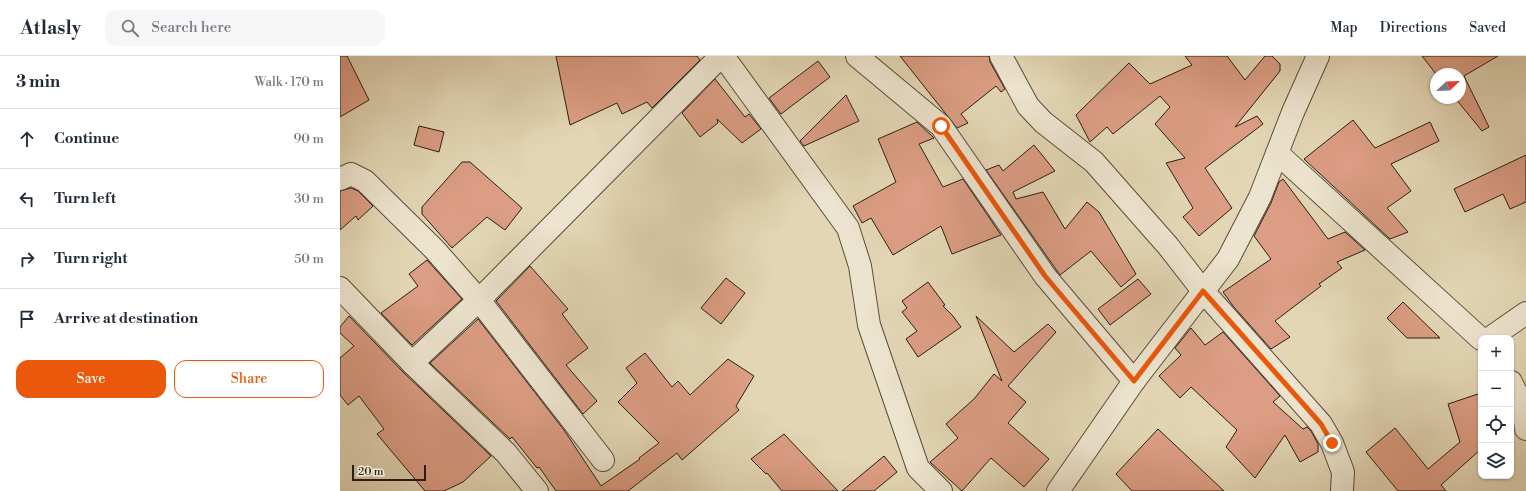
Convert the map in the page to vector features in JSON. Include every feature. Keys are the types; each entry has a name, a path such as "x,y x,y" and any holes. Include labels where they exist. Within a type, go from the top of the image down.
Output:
{"street":[{"path":"412,363 479,300 722,56 848,228 860,266 869,325 918,468 942,491"},
{"path":"857,56 941,126 1045,276 1134,381"},
{"path":"1001,56 1028,106 1043,122 1094,162 1168,246 1203,291 1321,424 1332,443 1343,472 1342,491"},
{"path":"1058,491 1134,381 1228,259 1260,197 1318,56"},
{"path":"1277,153 1478,336"},
{"path":"340,179 351,174 365,181 434,249 479,300 603,460"},
{"path":"340,288 412,363 506,453 538,491"},
{"path":"1494,335 1526,313"},
{"path":"1514,388 1523,406 1526,429"}],"building":[{"path":"340,56 347,56 369,100 340,117"},
{"path":"556,56 697,56 700,60 652,108 647,102 622,114 617,103 570,125"},
{"path":"900,56 989,56 990,62 1005,89 1001,92 996,86 961,114 968,123 957,128"},
{"path":"1185,56 1227,56 1245,80 1265,56 1272,56 1280,64 1280,71 1235,127 1257,116 1263,124 1205,168 1232,208 1199,236 1183,217 1193,208 1166,163 1185,158 1155,124 1170,107 1160,96 1113,134 1107,127 1090,142 1076,115 1129,63 1150,84 1192,65"},
{"path":"1422,56 1498,56 1466,75 1466,68 1431,68"},
{"path":"818,61 830,77 781,114 769,98"},
{"path":"715,79 745,117 749,114 761,129 742,143 717,119 718,123 700,137 682,113"},
{"path":"1466,80 1489,127 1482,131 1460,104 1466,104"},
{"path":"846,95 859,121 804,146 800,141"},
{"path":"1353,120 1375,148 1430,122 1439,141 1391,164 1411,191 1387,208 1408,232 1390,239 1304,159"},
{"path":"917,122 934,138 919,144 943,187 963,179 1001,235 952,254 941,226 893,255 871,218 862,223 853,206 896,182 878,139"},
{"path":"419,126 444,132 439,152 414,145"},
{"path":"1034,145 1055,171 1013,192 1016,199 1043,192 1065,229 1087,202 1099,212 1136,274 1121,287 1091,251 1060,275 986,170 999,165 1003,171"},
{"path":"1526,155 1526,202 1510,209 1503,194 1465,212 1454,189"},
{"path":"462,162 470,162 522,208 505,230 487,217 452,248 422,214 422,207"},
{"path":"1283,179 1328,239 1345,232 1365,250 1337,262 1342,268 1319,284 1321,286 1275,321 1290,337 1271,349 1233,306 1223,292 1271,259 1254,236 1271,203 1279,182"},
{"path":"351,188 358,191 373,206 358,220 356,216 340,230 340,191"},
{"path":"427,260 462,299 412,345 381,313 418,286 409,274"},
{"path":"530,266 568,309 562,314 588,348 566,365 597,401 583,414 496,301"},
{"path":"726,278 745,293 721,324 701,308"},
{"path":"1138,279 1151,294 1110,325 1098,309"},
{"path":"928,282 945,305 943,306 961,327 918,357 906,339 917,331 902,312 907,308 902,301"},
{"path":"1403,302 1440,338 1407,338 1387,318"},
{"path":"349,316 403,372 491,456 463,482 444,491 425,491 377,434 384,429 359,396 348,405 340,395 340,358 354,346 340,333 340,327"},
{"path":"976,316 1014,352 1048,324 1056,332 1008,386 1026,402 1008,423 1049,459 1024,487 991,458 962,491 930,462 958,438 946,424 974,399 994,374 1002,381"},
{"path":"478,319 564,430 601,486 640,459 639,458 659,443 618,402 637,383 626,368 645,353 672,387 678,381 690,395 728,359 754,376 736,406 739,410 682,460 677,453 628,491 556,491 539,467 537,468 512,437 510,439 430,363"},
{"path":"1191,328 1205,345 1223,332 1280,396 1273,402 1303,429 1307,427 1311,431 1318,444 1318,452 1300,462 1285,435 1255,478 1226,447 1237,430 1191,387 1180,398 1159,376 1181,355 1175,348"},
{"path":"1478,394 1478,452 1441,485 1446,491 1398,491 1366,452 1395,428 1428,469 1460,442 1448,404"},
{"path":"1158,429 1224,491 1132,491 1116,474"},
{"path":"784,434 838,491 782,491 767,473 766,474 751,459"},
{"path":"884,456 897,472 874,491 842,491"}],"route":[{"path":"941,126 1045,276 1134,381 1203,291 1321,424 1332,443"}]}
